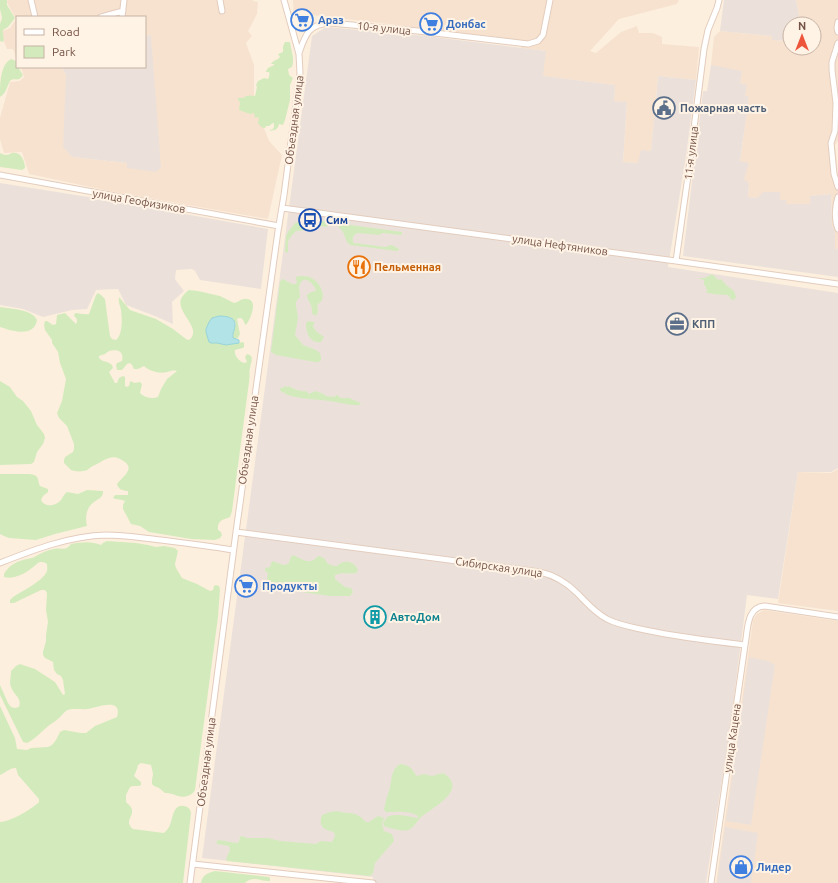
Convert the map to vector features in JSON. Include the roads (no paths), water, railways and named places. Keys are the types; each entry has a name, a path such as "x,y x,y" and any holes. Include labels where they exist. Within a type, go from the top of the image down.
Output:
{"street":[{"path":"31,0 35,16"},
{"path":"108,16 122,14 124,0"},
{"path":"220,0 222,11"},
{"name":"Объездная улица","path":"190,883 233,550 300,73 299,54 284,0"},
{"name":"10-я улица","path":"299,54 309,31 317,25 325,23 418,31 528,44 538,41 543,35 550,0"},
{"name":"11-я улица","path":"676,261 704,49 708,30 719,0"},
{"path":"838,22 838,32"},
{"path":"838,43 832,62 836,103 835,131 831,143 834,174 838,187"},
{"name":"улица Геофизиков","path":"0,175 278,226"},
{"path":"838,196 835,208 838,229"},
{"name":"улица Нефтяников","path":"282,208 838,284"},
{"name":"Сибирская улица","path":"236,532 540,572 549,574 564,583 575,591 602,617 614,622 682,637 745,645"},
{"path":"0,563 48,546 86,537 106,535 129,536 233,550"},
{"name":"улица Кацена","path":"711,883 745,645 751,614 756,608 769,606 838,616"},
{"path":"193,864 373,883"}],"water":[{"path":"219,316 234,320 235,325 233,338 239,340 239,343 226,345 209,342 206,329 212,318"}],"place":[{"name":"Араз","path":"302,20"},
{"name":"Донбас","path":"431,24"},
{"name":"Пожарная часть","path":"664,108"},
{"name":"Сим","path":"310,220"},
{"name":"Пельменная","path":"359,267"},
{"name":"КПП","path":"677,324"},
{"name":"Продукты","path":"246,586"},
{"name":"АвтоДом","path":"375,617"},
{"name":"Лидер","path":"741,867"}]}
